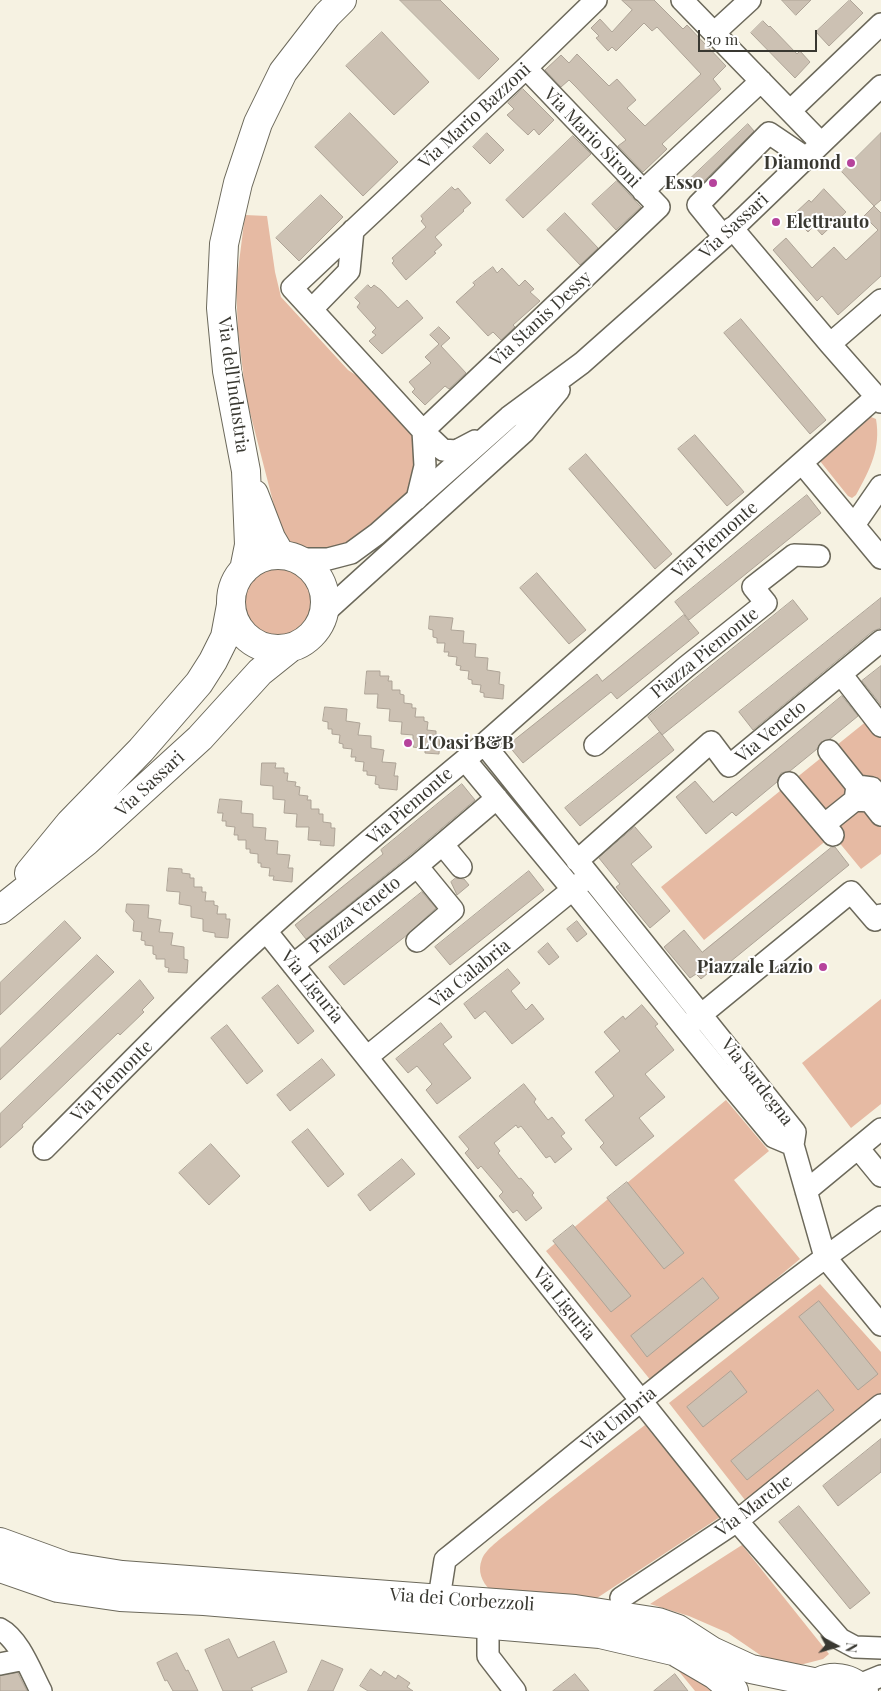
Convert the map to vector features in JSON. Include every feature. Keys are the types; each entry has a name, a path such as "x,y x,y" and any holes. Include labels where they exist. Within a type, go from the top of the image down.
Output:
{"main road":[{"name":"Via dell'Industria","path":"244,570 249,544 246,471 227,371 222,308 224,244 238,183 258,123 283,72 327,15 342,0"},
{"name":"Via dell'Industria","path":"246,471 270,538 289,557"},
{"path":"273,556 289,557 312,570 322,586 325,604 324,613 321,622 312,635 298,645 290,648 272,649 263,647 247,638 236,623 231,605 231,597 236,582 244,570 257,560 273,556"},
{"name":"Via Sassari","path":"0,909 70,823 141,750 199,683 225,637 231,605"},
{"name":"Via Sassari","path":"0,909 87,841 200,738 260,672 290,648"},
{"path":"0,1542 66,1566 122,1575 204,1592"},
{"path":"0,1568 58,1588 120,1597 204,1592"},
{"name":"Via dei Corbezzoli","path":"204,1592 439,1598 575,1609 658,1622 678,1629 712,1652 751,1669 813,1687"},
{"name":"Via dei Corbezzoli","path":"204,1592 488,1624 600,1634 673,1651 712,1652"},
{"path":"673,1651 715,1676 734,1691"},
{"name":"Via dei Corbezzoli","path":"751,1669 776,1691"},
{"path":"813,1687 834,1677 868,1684"}],"street":[{"name":"Via Mario Bazzoni","path":"312,309 292,288 596,0"},
{"path":"682,0 821,143"},
{"path":"714,33 750,0"},
{"path":"790,111 881,24"},
{"name":"Via Mario Sironi","path":"526,68 659,207"},
{"path":"643,191 761,81"},
{"name":"Via Sassari","path":"289,557 328,559 351,553 377,534 510,417 582,363 728,233 881,86"},
{"path":"806,158 769,133 698,205 728,233 879,399"},
{"name":"Via Stanis Dessy","path":"423,431 659,207"},
{"path":"353,230 348,271 312,309 423,431 443,450 456,451 495,430"},
{"path":"830,344 881,300"},
{"name":"Via Sassari","path":"324,613 524,432 582,363"},
{"name":"Via Piemonte","path":"44,1149 266,931 431,787 484,744 802,463 879,399"},
{"path":"417,499 425,466 423,431"},
{"path":"802,463 881,558"},
{"path":"854,526 881,486"},
{"name":"Piazza Piemonte","path":"595,745 686,667 766,603 752,587 792,566 794,556 820,556"},
{"name":"Via Veneto","path":"583,869 711,742 729,766 881,641"},
{"path":"841,674 881,726"},
{"name":"Via Sardegna","path":"465,760 774,1136 793,1145 796,1132 484,744"},
{"path":"789,783 829,830 869,795 829,751"},
{"name":"Piazza Veneto","path":"293,965 443,845 496,798"},
{"path":"443,845 461,867"},
{"name":"Piazza Veneto","path":"417,866 453,910 417,941"},
{"path":"573,890 583,869"},
{"name":"Via Calabria","path":"367,1057 573,890"},
{"path":"684,1028 851,892 875,920 881,915"},
{"name":"Via Liguria","path":"266,931 642,1400 737,1522 840,1639 855,1648 881,1648"},
{"path":"806,1191 881,1129"},
{"path":"793,1145 824,1257 881,1325"},
{"path":"858,1148 881,1176"},
{"name":"Via Umbria","path":"439,1598 445,1560 642,1400 824,1257 881,1217"},
{"name":"Via Marche","path":"622,1598 737,1522 881,1405"},
{"path":"488,1624 488,1656 515,1691"},
{"path":"0,1629 8,1633 25,1659 41,1691"},
{"path":"0,1664 25,1659"}],"shaded area":[{"path":"245,215 267,216 275,272 281,297 348,370 396,401 423,431 421,482 345,548 307,554 295,548 285,537 278,521 246,397 238,331 236,286"},
{"path":"871,417 876,419 876,449 866,476 856,495 852,498 848,496 820,461"},
{"path":"278,568 291,571 303,578 310,590 313,603 310,616 303,628 291,635 278,638 265,635 253,628 246,616 243,603 246,590 253,578 265,571"},
{"path":"868,720 881,737 881,854 861,869 833,835 704,940 661,887"},
{"path":"881,999 881,1104 851,1128 802,1063"},
{"path":"726,1100 769,1151 734,1180 800,1259 652,1382 546,1251"},
{"path":"820,1284 881,1352 881,1393 745,1500 669,1403"},
{"path":"645,1425 720,1517 594,1600 490,1590 480,1572 482,1559 488,1550 547,1501"},
{"path":"742,1545 829,1654 823,1659 800,1665 788,1665 769,1661 728,1633 689,1616 650,1604"},
{"path":"677,1669 692,1675 720,1691 695,1691"}],"building":[{"path":"400,0 440,0 499,59 479,79"},
{"path":"622,0 654,0 683,29 687,25 726,66 713,79 721,89 662,144 667,149 643,172 618,146 626,140 576,87 569,80 561,87 545,70 561,55 569,63 577,54 609,86 617,79 636,100 627,108 645,126 701,74 657,27 652,31 644,23 616,51 612,47 608,51 596,38 599,36 591,28 600,19 612,32 632,10"},
{"path":"782,0 811,0 796,15"},
{"path":"850,0 863,13 829,46 816,32"},
{"path":"763,21 797,54 800,51 810,62 795,78 751,33"},
{"path":"382,32 429,82 394,115 346,66"},
{"path":"523,89 554,120 539,135 534,129 528,135 507,115 514,109 508,103"},
{"path":"350,113 398,162 363,196 315,147"},
{"path":"748,124 754,131 698,187 690,179"},
{"path":"487,133 504,150 490,164 473,147"},
{"path":"881,133 881,200 874,206 842,172"},
{"path":"573,136 591,154 523,218 506,200"},
{"path":"617,181 641,207 616,230 592,204"},
{"path":"452,187 455,190 458,188 471,203 435,237 442,245 434,252 436,253 406,280 392,263 394,261 392,258 426,227 421,221 423,219 421,216"},
{"path":"824,189 846,212 822,235 814,226 808,232 792,216 809,200 811,202"},
{"path":"321,195 343,217 299,261 276,238"},
{"path":"874,206 881,213 881,276 838,315 822,296 817,301 773,250 786,238 812,268 834,247 846,260 878,230 864,216"},
{"path":"565,213 598,248 580,265 547,230"},
{"path":"493,267 497,273 502,268 519,286 525,280 534,289 530,292 540,301 513,325 515,327 501,340 493,332 488,336 456,302 475,285 473,283"},
{"path":"368,285 371,288 374,285 381,290 398,308 407,300 423,318 382,354 369,341 376,335 372,332 376,328 357,307 360,303 355,298"},
{"path":"741,319 826,420 810,434 724,333"},
{"path":"439,327 450,338 441,346 466,373 449,389 445,386 425,405 412,392 415,389 409,382 431,363 425,357 439,344 430,335"},
{"path":"695,435 744,492 727,506 678,449"},
{"path":"586,454 672,554 655,569 569,469"},
{"path":"807,495 821,513 689,620 675,602"},
{"path":"537,573 586,630 569,644 520,588"},
{"path":"881,598 881,628 873,631 753,730 739,712"},
{"path":"793,600 808,619 662,735 648,717"},
{"path":"684,615 699,633 617,699 611,692 523,763 508,745 597,674 602,681"},
{"path":"430,616 453,618 451,630 464,631 463,643 476,644 475,657 488,658 487,670 500,672 499,684 504,685 503,699 484,697 484,693 480,692 481,685 472,684 472,680 468,679 469,671 460,670 461,666 456,665 457,657 448,656 449,652 444,652 445,643 437,643 437,638 433,637 433,630 429,629"},
{"path":"881,666 881,705 862,681"},
{"path":"367,671 380,671 380,676 389,676 388,681 392,681 392,690 400,690 400,694 404,695 404,703 412,704 412,708 416,708 415,717 424,717 424,721 428,722 427,730 436,731 436,736 440,736 439,754 425,753 425,749 413,747 413,735 401,734 402,722 389,721 390,709 377,708 378,694 365,694"},
{"path":"842,696 858,716 830,739 821,742 817,749 790,771 781,773 777,782 736,816 732,812 706,834 676,797 695,781 713,802"},
{"path":"325,707 347,709 346,721 360,723 358,735 371,736 371,748 384,750 382,762 396,763 394,776 398,776 397,790 379,788 379,785 375,784 376,776 367,775 367,771 363,771 364,762 355,761 356,757 351,757 352,749 343,748 343,744 339,743 340,735 332,734 332,729 328,729 328,722 323,721"},
{"path":"660,732 674,750 580,826 565,808"},
{"path":"262,763 276,763 275,768 284,768 284,773 288,773 287,781 296,782 295,786 300,787 299,795 308,796 307,800 311,800 311,809 319,809 319,814 323,814 323,822 331,823 331,828 335,828 334,846 320,845 321,841 308,840 309,827 296,827 297,814 284,813 285,800 273,799 273,786 261,785"},
{"path":"462,784 475,800 306,939 295,925 383,854 381,850"},
{"path":"220,799 242,801 241,813 253,814 253,827 266,828 265,840 278,841 277,854 290,855 288,868 293,868 292,882 273,880 274,876 269,876 270,868 261,867 261,863 258,863 258,854 250,853 250,849 246,849 246,840 238,840 238,835 234,835 235,827 226,826 226,821 222,821 223,813 218,813"},
{"path":"635,827 652,847 631,864 670,911 650,928 616,887 620,884 599,858"},
{"path":"832,847 835,847 849,865 725,966 721,962 701,979 696,974 690,978 664,947 684,930 702,952"},
{"path":"169,868 182,869 182,873 190,874 190,878 194,878 194,887 202,887 202,892 206,892 205,901 214,901 214,905 218,906 217,914 226,914 226,919 230,919 228,938 215,937 215,933 203,931 203,919 191,917 191,906 179,904 180,892 167,891"},
{"path":"529,871 544,890 450,965 435,947"},
{"path":"456,878 464,879 469,885 457,895 451,882"},
{"path":"422,892 436,908 407,935 344,985 329,967"},
{"path":"127,904 149,905 148,918 161,920 159,932 173,933 171,945 184,947 184,959 188,960 187,973 168,972 169,968 165,967 165,959 156,959 156,955 153,954 153,946 145,945 145,941 141,940 142,932 133,931 134,921 126,912"},
{"path":"65,921 81,938 0,1015 0,983"},
{"path":"577,921 587,934 577,942 567,929"},
{"path":"548,943 559,957 549,965 538,952"},
{"path":"97,955 114,972 0,1080 0,1049"},
{"path":"508,969 520,983 511,991 526,1010 532,1004 544,1019 512,1044 485,1011 475,1019 464,1004"},
{"path":"140,980 154,998 142,1010 144,1012 120,1035 118,1033 0,1148 0,1114"},
{"path":"278,985 314,1031 298,1044 262,998"},
{"path":"642,1005 658,1024 655,1026 674,1050 645,1074 665,1097 639,1118 654,1136 616,1166 600,1147 604,1143 585,1120 614,1096 595,1072 620,1051 604,1032 623,1016 625,1019"},
{"path":"441,1023 452,1037 443,1044 471,1078 437,1104 426,1090 432,1084 417,1066 408,1073 396,1059"},
{"path":"227,1025 263,1071 247,1084 211,1038"},
{"path":"322,1059 335,1075 290,1111 277,1095"},
{"path":"524,1084 536,1099 534,1102 548,1120 552,1117 565,1133 561,1136 572,1149 555,1163 550,1156 546,1158 521,1126 518,1128 516,1125 494,1143 500,1151 498,1153 519,1179 521,1178 534,1193 532,1195 542,1208 526,1221 517,1210 513,1213 499,1196 503,1192 481,1166 478,1169 465,1153 469,1149 459,1137"},
{"path":"308,1129 344,1174 328,1187 292,1142"},
{"path":"211,1144 240,1176 209,1205 179,1173"},
{"path":"402,1159 415,1174 370,1211 358,1195"},
{"path":"627,1182 684,1253 664,1269 607,1198"},
{"path":"573,1225 631,1296 611,1312 553,1241"},
{"path":"703,1278 719,1298 647,1357 631,1336"},
{"path":"819,1301 878,1374 858,1390 799,1317"},
{"path":"731,1371 747,1392 703,1427 687,1407"},
{"path":"818,1390 834,1410 747,1480 731,1461"},
{"path":"881,1439 881,1472 838,1506 823,1486"},
{"path":"799,1506 870,1593 850,1609 779,1522"},
{"path":"229,1639 238,1658 274,1641 287,1672 251,1688 253,1691 223,1691 205,1650"},
{"path":"177,1653 198,1691 173,1691 167,1680 165,1681 157,1663"},
{"path":"322,1660 343,1669 333,1691 308,1691"},
{"path":"371,1669 381,1676 384,1671 396,1679 398,1675 410,1683 407,1687 413,1691 368,1691 360,1686"},
{"path":"18,1673 27,1691 0,1691 0,1676"},
{"path":"575,1674 589,1691 553,1691"},
{"path":"675,1674 688,1691 654,1691"}],"place":[{"name":"Diamond","path":"851,163"},
{"name":"Esso","path":"713,183"},
{"name":"Elettrauto","path":"776,222"},
{"name":"L'Oasi B&B","path":"408,743"},
{"name":"Piazzale Lazio","path":"823,967"}]}
